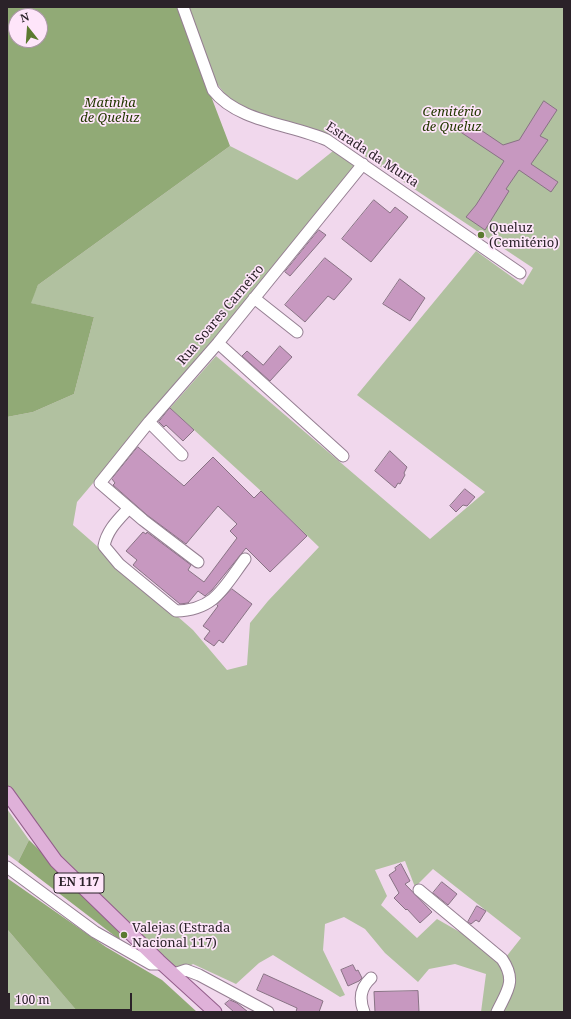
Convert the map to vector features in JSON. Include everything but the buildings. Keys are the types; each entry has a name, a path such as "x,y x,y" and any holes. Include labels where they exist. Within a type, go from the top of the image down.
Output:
{"main road":[{"name":"EN 117","path":"7,793 56,861 162,964 215,1012"}],"street":[{"name":"Estrada da Murta","path":"183,7 213,90 220,99 236,110 327,140 520,273"},
{"name":"Rua Soares Carneiro","path":"129,508 100,483 149,422 218,343 363,164"},
{"path":"254,298 297,332"},
{"path":"218,343 343,456"},
{"path":"149,422 182,454"},
{"path":"198,562 129,508 115,524 106,538 104,546 119,564 176,611 191,610 205,605 215,598 245,559"},
{"path":"7,867 95,932 151,964 162,964"},
{"path":"419,890 502,959 510,979 509,988 496,1012"},
{"path":"174,974 186,970 199,975 268,1012"},
{"path":"364,1012 361,992 364,984 370,978"}],"green space":[{"name":"Matinha de Queluz","path":"7,7 177,7 230,146 38,285 31,303 94,317 74,394 33,412 7,417"},
{"name":"Cemitério de Queluz","path":"177,7 564,7 564,1012 502,1012 513,969 512,964 506,957 521,938 433,869 415,887 405,861 375,870 387,896 381,905 417,938 437,919 472,939 499,961 507,979 492,1012 481,1012 486,974 455,964 429,969 418,982 385,953 365,929 344,917 325,924 323,950 345,995 340,997 273,955 259,963 236,984 193,964 174,974 56,861 7,785 7,417 33,412 74,394 94,317 30,303 38,285 230,146 297,180 333,151 363,164 77,502 73,525 193,630 227,670 247,665 250,623 268,601 319,547 261,491 170,408 216,356 430,539 485,492 357,395 476,251 523,285 533,268 336,137 251,112 229,99 218,85 206,83"},
{"path":"7,809 29,840 18,862 7,854"},
{"path":"29,840 118,927 120,940 18,862"},
{"path":"7,878 106,947 162,980 197,1012 77,1011 7,929"},
{"path":"7,929 78,1012 7,1012"}],"place":[{"name":"Queluz (Cemitério)","path":"481,235"},
{"name":"Valejas (Estrada Nacional 117)","path":"124,935"}]}
